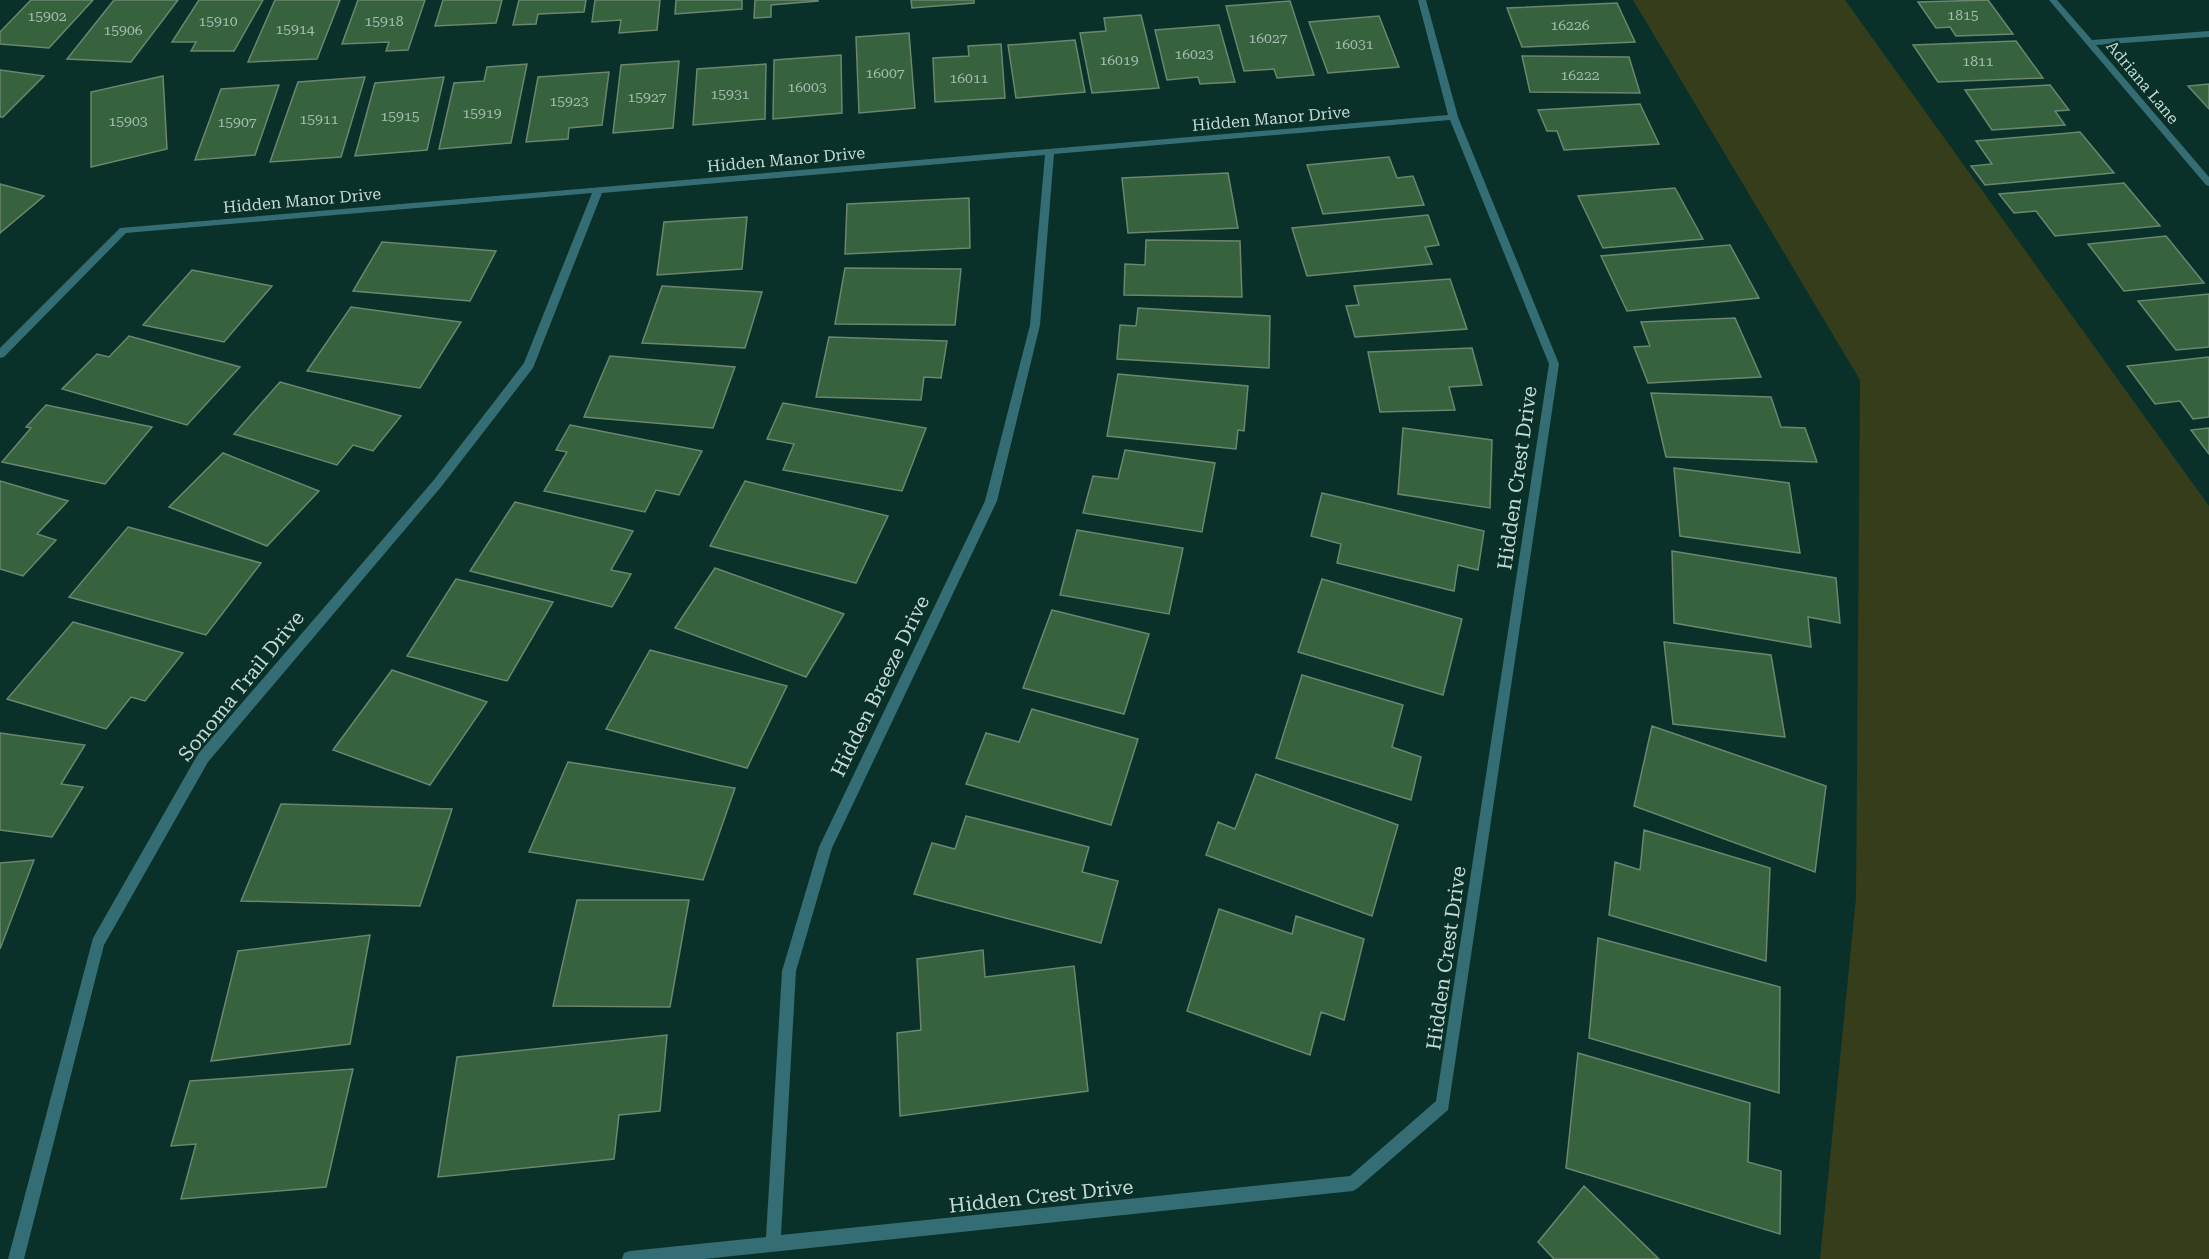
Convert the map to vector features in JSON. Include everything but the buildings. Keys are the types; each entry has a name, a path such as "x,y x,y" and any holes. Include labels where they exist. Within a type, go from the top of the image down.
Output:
{"street":[{"name":"Hidden Crest Drive","path":"630,1259 1353,1183 1443,1105 1554,364 1453,117 1422,0"},
{"name":"Adriana Lane","path":"2053,0 2209,183"},
{"path":"2090,43 2209,34"},
{"name":"Hidden Manor Drive","path":"0,354 123,230 1453,117"},
{"name":"Hidden Breeze Drive","path":"773,1244 789,971 826,847 991,501 1035,324 1050,151"},
{"name":"Sonoma Trail Drive","path":"16,1259 98,943 203,758 437,484 529,365 598,190"}],"green space":[{"path":"1633,0 1845,0 2209,506 2209,1259 1820,1259 1856,898 1860,380"}]}
